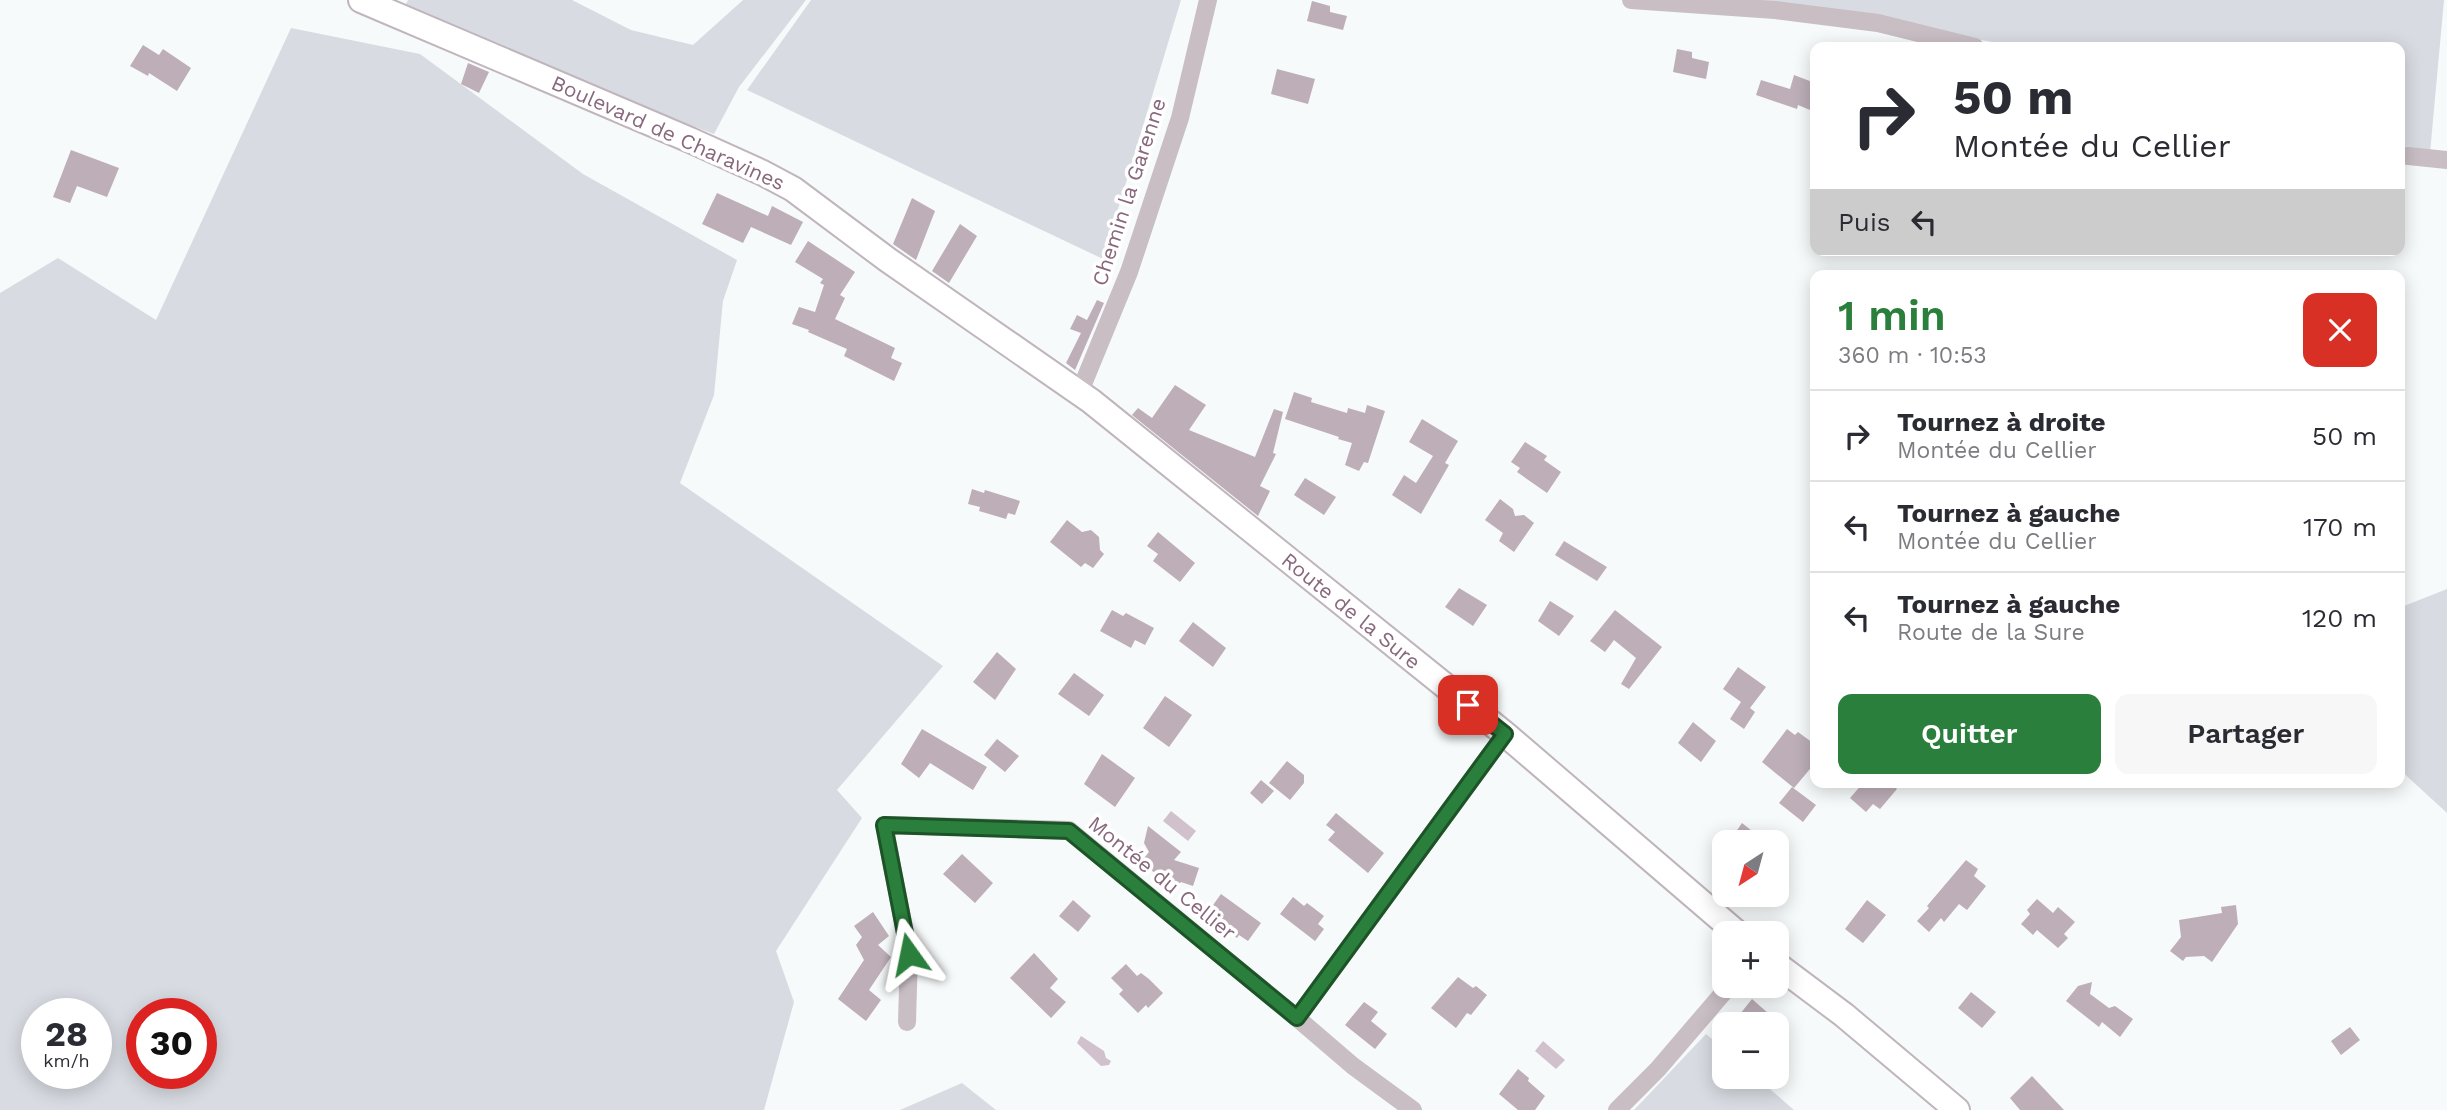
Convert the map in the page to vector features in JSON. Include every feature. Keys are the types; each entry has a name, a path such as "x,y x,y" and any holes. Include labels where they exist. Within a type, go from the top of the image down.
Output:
{"main road":[{"name":"Boulevard de Charavines","path":"361,0 763,173 822,210 888,260 1084,397"},
{"name":"Route de la Sure","path":"1084,397 1505,734 1723,921"},
{"path":"1789,974 1844,1015 1957,1110"}],"street":[{"name":"Chemin la Garenne","path":"1084,397 1083,384 1129,272 1180,118 1208,0"},
{"path":"1630,0 1775,10 1878,23 1955,42"},
{"path":"2405,156 2447,160"},
{"path":"1297,1018 1505,734"},
{"name":"Montée du Cellier","path":"907,1022 909,954 884,825 1069,831 1353,1066 1413,1110"},
{"path":"1617,1110 1658,1069 1719,998"}],"shaded area":[{"path":"408,0 572,0 631,30 693,45 743,0 806,0 739,87 714,134 400,16"},
{"path":"811,0 1181,0 1103,259 747,90"},
{"path":"1756,0 2444,0 2430,153 2405,146 2405,42 1993,42"},
{"path":"291,28 420,54 583,174 737,260 723,301 714,395 680,483 943,666 837,790 862,818 776,951 794,1002 764,1110 0,1110 0,293 58,258 156,320"},
{"path":"2447,589 2447,813 2405,774 2405,606"},
{"path":"1171,811 1196,831 1188,841 1163,821"},
{"path":"1706,1034 1712,1039 1712,1089 1770,1089 1794,1110 1634,1110"},
{"path":"1081,1036 1104,1051 1106,1058 1111,1061 1109,1065 1101,1066 1077,1043"},
{"path":"1543,1041 1565,1060 1556,1069 1535,1051"},
{"path":"962,1083 996,1110 900,1110"}],"building":[{"path":"1312,1 1330,6 1330,12 1347,16 1343,30 1307,21"},
{"path":"143,45 159,55 163,49 191,68 177,91 149,73 148,76 130,66"},
{"path":"1677,49 1692,52 1692,58 1709,62 1706,79 1673,72"},
{"path":"468,63 489,72 479,93 461,84"},
{"path":"1277,69 1315,79 1308,104 1271,94"},
{"path":"1794,75 1810,81 1810,110 1798,105 1797,109 1756,95 1761,80 1790,89"},
{"path":"71,150 119,168 107,197 77,186 70,203 53,197"},
{"path":"717,193 768,216 772,206 803,222 791,245 751,227 743,243 702,224"},
{"path":"912,198 935,211 916,260 893,244"},
{"path":"960,224 977,236 949,283 932,271"},
{"path":"808,241 855,272 840,295 845,298 835,319 895,348 891,358 902,363 894,381 844,356 847,349 792,324 799,307 815,312 824,285 820,283 823,279 795,262"},
{"path":"1097,300 1104,303 1075,370 1066,363 1081,333 1070,329 1077,315 1087,320"},
{"path":"1175,385 1206,405 1189,430 1255,457 1274,409 1283,412 1273,453 1276,454 1260,486 1270,491 1258,516 1132,415 1138,408 1152,418"},
{"path":"1294,392 1312,398 1311,402 1347,413 1348,408 1365,413 1367,405 1385,411 1368,463 1364,462 1359,471 1345,465 1352,443 1285,419"},
{"path":"1422,419 1458,441 1445,463 1449,465 1421,514 1392,495 1404,475 1416,483 1433,456 1409,442"},
{"path":"1525,442 1547,456 1544,460 1561,472 1547,493 1517,472 1520,468 1511,462"},
{"path":"1305,478 1336,497 1324,515 1294,495"},
{"path":"972,489 984,493 985,490 1020,501 1015,515 1008,513 1006,519 979,511 980,507 968,504"},
{"path":"1500,499 1513,509 1515,516 1524,515 1534,523 1514,552 1499,541 1503,533 1485,520"},
{"path":"1067,520 1082,532 1091,530 1099,537 1100,550 1104,554 1093,568 1085,563 1081,567 1050,542"},
{"path":"1158,532 1195,563 1180,582 1153,561 1158,554 1147,546"},
{"path":"1564,541 1607,567 1597,581 1555,555"},
{"path":"1459,588 1487,605 1473,626 1445,607"},
{"path":"1550,601 1574,616 1559,636 1538,621"},
{"path":"1112,610 1123,616 1126,613 1154,628 1145,645 1135,640 1131,648 1100,631"},
{"path":"1615,610 1662,647 1629,689 1621,684 1636,658 1614,640 1605,652 1590,641"},
{"path":"1193,622 1226,648 1213,667 1179,641"},
{"path":"997,652 1016,669 995,700 973,682"},
{"path":"1738,667 1766,687 1750,708 1755,712 1744,729 1730,719 1741,702 1723,689"},
{"path":"1074,673 1104,695 1089,716 1058,694"},
{"path":"1165,696 1192,715 1169,747 1143,728"},
{"path":"1693,722 1716,741 1701,762 1678,743"},
{"path":"922,729 987,767 973,790 930,763 919,778 901,764"},
{"path":"1787,729 1795,735 1798,732 1810,741 1810,769 1794,788 1762,762"},
{"path":"997,739 1019,756 1005,772 984,755"},
{"path":"1102,754 1135,778 1115,807 1084,784"},
{"path":"1287,761 1304,775 1304,783 1290,800 1269,783"},
{"path":"1261,780 1274,791 1262,804 1250,793"},
{"path":"1792,787 1816,805 1803,822 1779,803"},
{"path":"1859,788 1897,789 1880,809 1873,804 1866,812 1850,798"},
{"path":"1336,813 1384,853 1368,873 1328,840 1335,832 1326,825"},
{"path":"1742,823 1751,830 1737,830"},
{"path":"1148,826 1181,852 1174,860 1199,868 1193,886 1181,882 1175,889 1141,862 1149,852 1144,843"},
{"path":"962,854 993,883 975,903 943,874"},
{"path":"1966,860 1978,869 1974,876 1986,886 1967,910 1959,904 1944,922 1941,918 1929,932 1917,921"},
{"path":"1221,894 1261,923 1248,941 1239,935 1237,938 1220,924 1216,929 1203,919"},
{"path":"1293,897 1304,906 1307,903 1324,916 1318,924 1324,929 1315,941 1280,914"},
{"path":"2037,899 2053,913 2058,907 2075,922 2064,934 2068,938 2058,948 2037,930 2033,935 2021,924 2030,914 2027,910"},
{"path":"1073,900 1091,916 1078,932 1059,916"},
{"path":"1867,900 1886,915 1863,943 1845,929"},
{"path":"2236,905 2238,924 2212,962 2204,956 2186,957 2183,961 2170,951 2181,937 2179,920 2222,913 2221,907"},
{"path":"873,912 889,936 878,945 891,957 869,990 881,1000 866,1021 838,999 864,960 856,945 862,937 854,926"},
{"path":"1034,953 1058,979 1050,988 1066,1002 1051,1018 1010,978"},
{"path":"1126,964 1137,976 1141,973 1163,993 1148,1008 1146,1005 1138,1013 1119,994 1123,990 1111,978"},
{"path":"1458,977 1487,995 1471,1015 1467,1013 1456,1028 1431,1008"},
{"path":"2092,982 2090,994 2109,1008 2115,1006 2133,1019 2120,1037 2102,1022 2099,1027 2066,1001 2078,986"},
{"path":"1971,992 1996,1012 1982,1028 1958,1008"},
{"path":"1752,999 1767,1012 1742,1012"},
{"path":"1364,1002 1378,1012 1371,1021 1387,1034 1375,1049 1345,1025"},
{"path":"2350,1027 2360,1040 2341,1055 2331,1041"},
{"path":"1518,1069 1545,1096 1535,1110 1518,1110 1499,1094"},
{"path":"2032,1076 2064,1110 2020,1110 2010,1098"}],"route":[{"path":"909,954 884,825 1069,831 1297,1018 1505,734 1468,705"}]}
